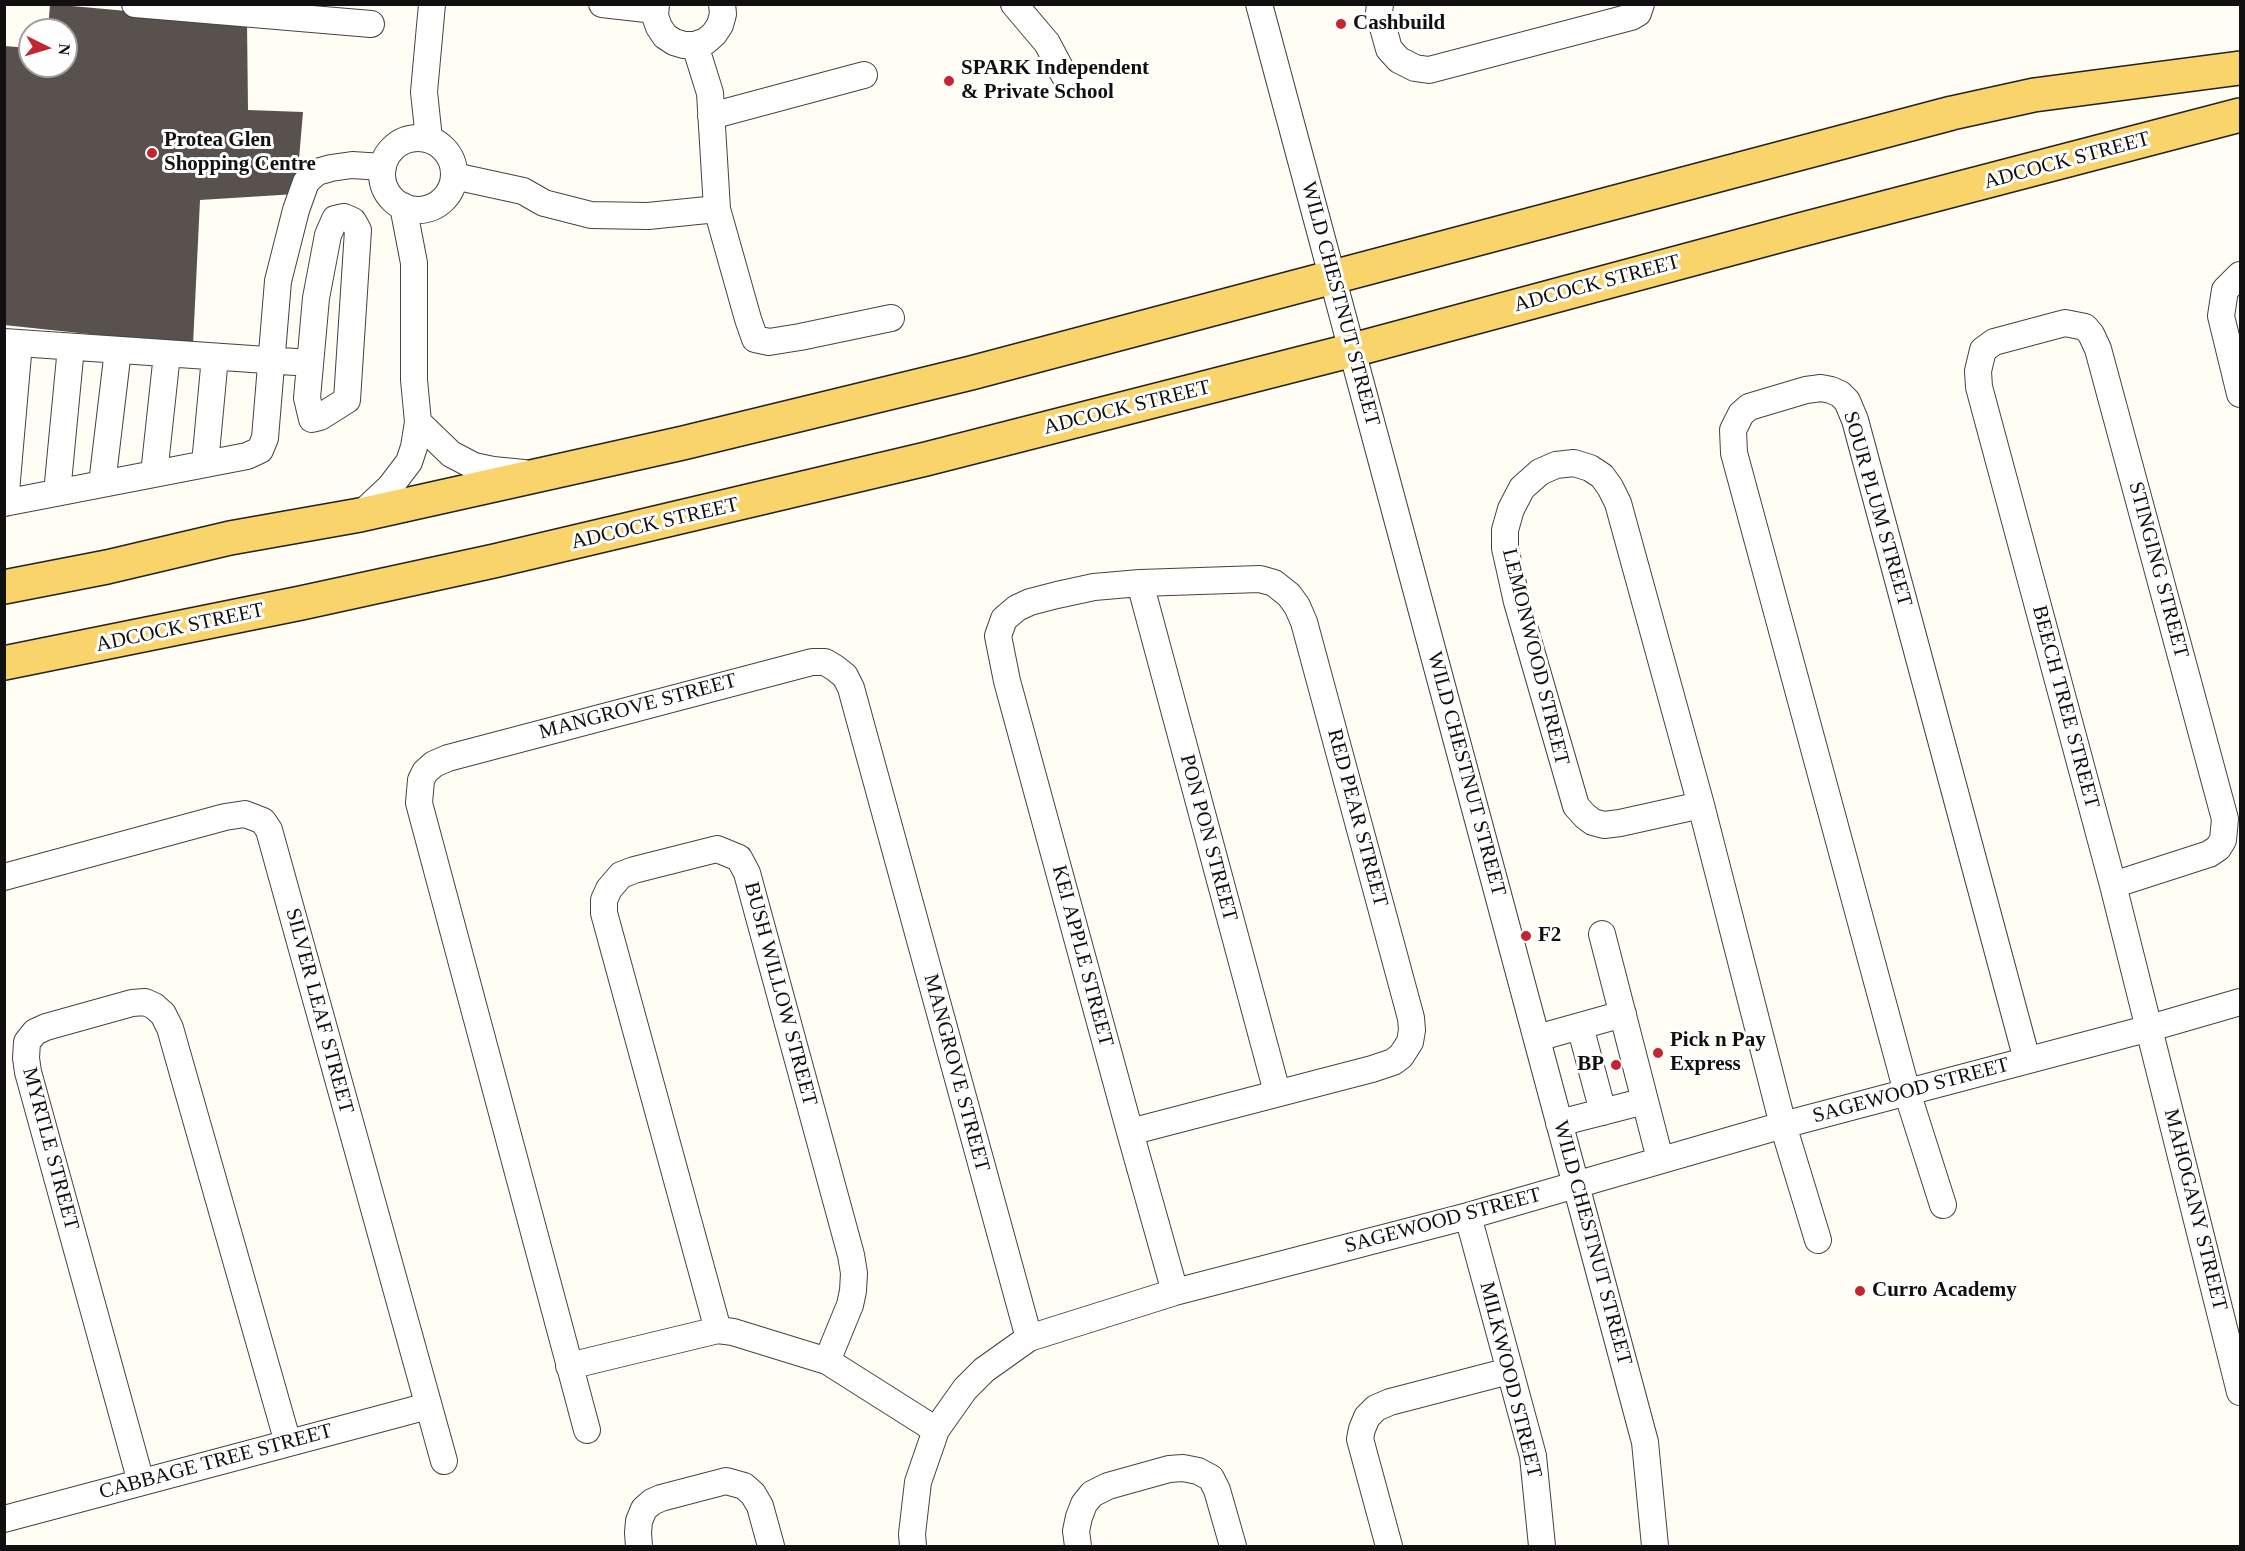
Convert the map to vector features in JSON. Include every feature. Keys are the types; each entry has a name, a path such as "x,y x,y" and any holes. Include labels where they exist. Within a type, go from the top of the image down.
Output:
{"main road":[{"path":"4,587 107,567 230,538 360,515 545,475 971,372 1964,110 2034,94 2241,68"},
{"name":"ADCOCK STREET","path":"4,663 312,601 664,522 926,459 1353,350 2241,115"}],"street":[{"path":"135,4 371,24"},
{"path":"417,140 432,4"},
{"path":"602,4 655,7 658,27 665,36 684,45 695,45 706,41 714,34 727,6"},
{"path":"1014,4 1047,43 1064,75"},
{"name":"WILD CHESTNUT STREET","path":"1259,4 1646,1442 1655,1546"},
{"path":"1380,4 1379,13 1389,49 1399,60 1415,68 1429,70 1631,17 1638,13 1641,4"},
{"path":"695,45 710,93 717,209 755,339 769,342 891,318"},
{"path":"711,116 864,75"},
{"path":"417,140 440,145 448,154 453,165 454,176 445,198 436,205 414,210 393,200 382,179 383,167 392,150 417,140"},
{"path":"310,363 272,361 166,354 12,343 5,503 247,456 260,450 265,438 272,361 278,281 296,210 306,182 317,172 331,168 352,165 383,167"},
{"path":"454,176 523,191 544,203 591,215 648,216 717,209"},
{"path":"414,263 436,205"},
{"path":"360,515 390,488 409,462 418,422 414,380 414,263 402,206"},
{"path":"344,217 353,221 358,230 347,400 320,417 312,419 307,398 310,363 316,298 328,235 335,219 344,217"},
{"path":"2238,276 2225,290 2221,316 2241,394"},
{"name":"STINGING STREET","path":"1979,387 1979,358 1983,350 1994,342 2065,323 2085,327 2091,334 2098,349 2219,795 2225,830 2218,848 2209,854 2113,885"},
{"path":"57,493 71,347"},
{"path":"102,484 118,350"},
{"path":"154,474 166,354"},
{"path":"205,464 215,357"},
{"name":"BEECH TREE STREET","path":"1979,387 2150,1028"},
{"name":"SOUR PLUM STREET","path":"1943,1205 1907,1092 1734,453 1733,430 1741,414 1749,407 1821,388 1840,394 1847,401 2026,1060"},
{"path":"418,422 451,454 474,466 545,475"},
{"name":"LEMONWOOD STREET","path":"1701,805 1604,825 1593,822 1576,806 1517,602 1505,548 1505,530 1511,509 1521,488 1540,472 1556,465 1574,463 1590,468 1602,476 1618,503 1701,805 1783,1125 1818,1240"},
{"name":"RED PEAR STREET","path":"1004,619 1017,608 1030,602 1094,587 1140,583 1260,579 1274,583 1289,595 1297,606 1310,644 1411,1018 1410,1042 1401,1056 1393,1062 1130,1132"},
{"name":"PON PON STREET","path":"1140,583 1277,1092"},
{"name":"KEI APPLE STREET","path":"1004,619 999,629 998,642 1007,681 1175,1293"},
{"name":"MANGROVE STREET","path":"587,1430 419,803 421,780 425,772 448,758 812,662 825,663 835,668 845,676 851,687 1029,1338"},
{"name":"SILVER LEAF STREET","path":"4,877 225,817 245,814 263,821 269,830 444,1461"},
{"name":"BUSH WILLOW STREET","path":"718,1330 604,913 604,900 609,889 621,875 717,849 739,858 747,873 851,1255 854,1291 827,1361"},
{"path":"1602,934 1660,1160"},
{"name":"MYRTLE STREET","path":"141,1482 26,1058 27,1042 35,1032 121,1006 145,1002 154,1006 163,1014 170,1028 288,1443"},
{"name":"SAGEWOOD STREET","path":"913,1546 912,1534 918,1482 936,1431 966,1389 984,1370 1029,1338 1175,1293 1468,1216 1783,1125 2241,1002"},
{"path":"1537,1038 1623,1014"},
{"path":"1580,1026 1603,1112"},
{"name":"MAHOGANY STREET","path":"2150,1028 2241,1392"},
{"path":"1559,1123 1645,1101"},
{"name":"MILKWOOD STREET","path":"1468,1216 1533,1456 1542,1546"},
{"path":"569,1366 718,1330 760,1338 827,1361 936,1431"},
{"path":"1389,1546 1360,1439 1367,1417 1376,1408 1390,1402 1509,1371"},
{"name":"CABBAGE TREE STREET","path":"4,1519 428,1406"},
{"path":"1078,1546 1076,1531 1079,1517 1084,1504 1092,1494 1108,1486 1169,1469 1183,1468 1198,1471 1211,1478 1217,1490 1233,1546"},
{"path":"639,1546 639,1521 644,1509 652,1502 726,1481 744,1486 753,1494 760,1506 771,1546"}],"building":[{"name":"Protea Glen Shopping Centre","path":"50,4 247,22 248,110 303,112 296,194 200,200 193,345 4,325 4,46 18,47 18,78 78,78 78,18 49,18"}],"place":[{"name":"Cashbuild","path":"1341,24"},
{"name":"SPARK Independent & Private School","path":"949,81"},
{"name":"Protea Glen Shopping Centre","path":"152,153"},
{"name":"F2","path":"1526,936"},
{"name":"Pick n Pay Express","path":"1658,1053"},
{"name":"BP","path":"1616,1065"},
{"name":"Curro Academy","path":"1860,1291"}]}
